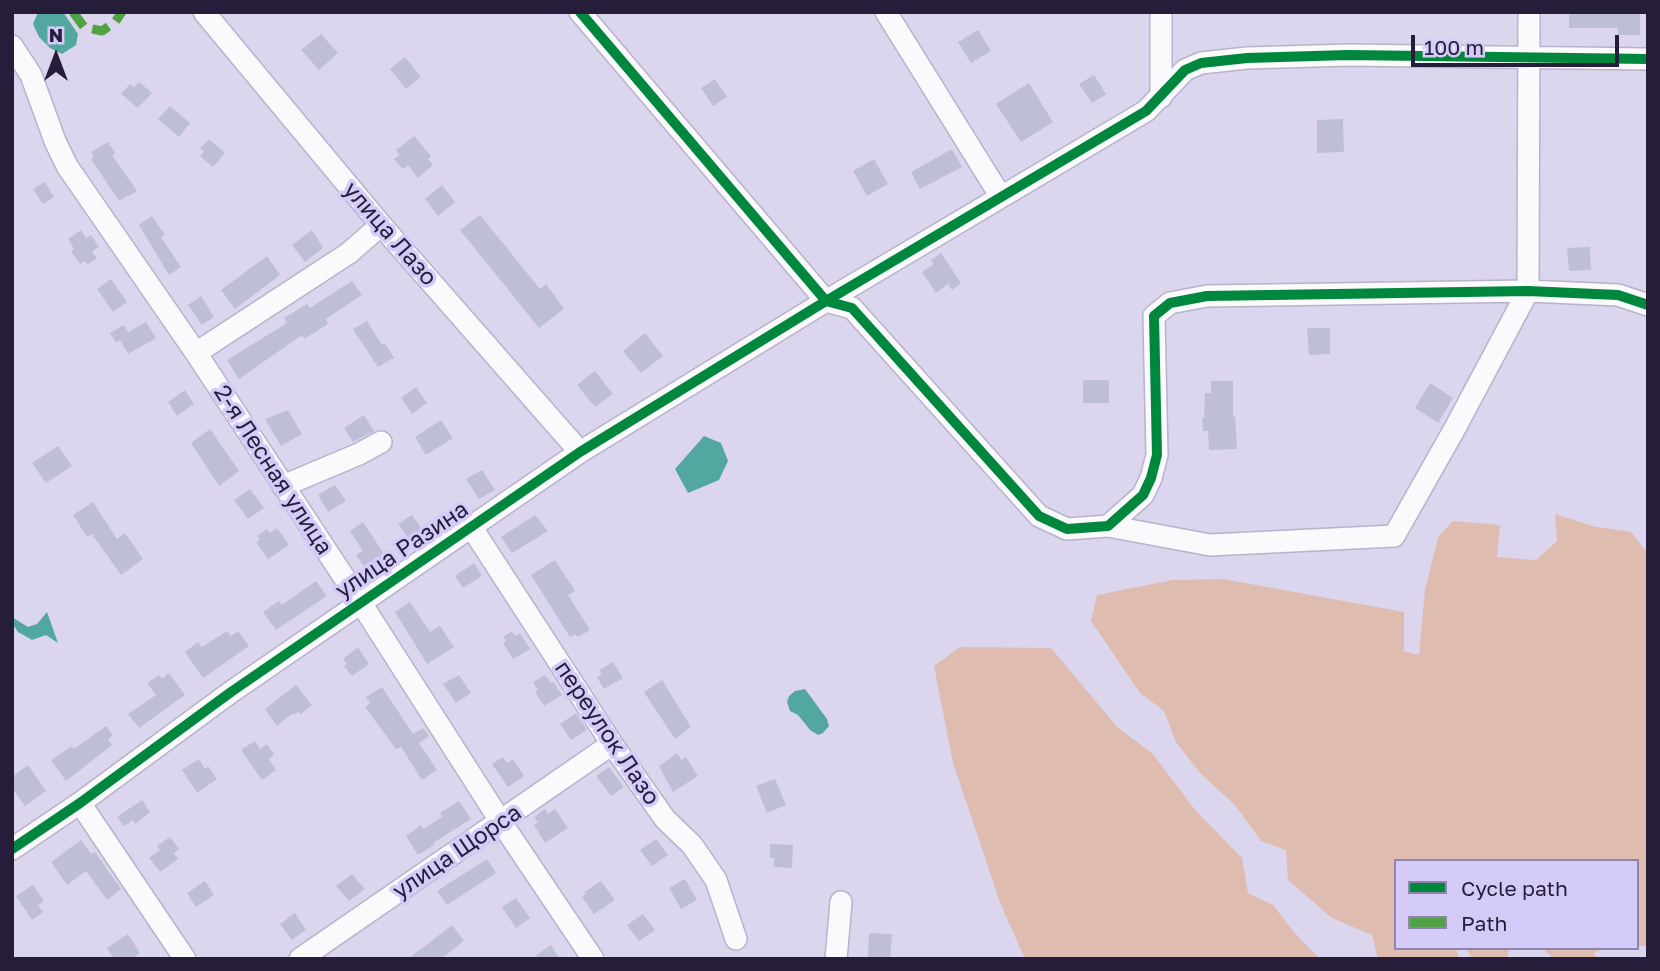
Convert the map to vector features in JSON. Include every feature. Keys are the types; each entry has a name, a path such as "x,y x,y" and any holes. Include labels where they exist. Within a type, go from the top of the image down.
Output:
{"street":[{"name":"улица Лазо","path":"204,12 381,225 580,452"},
{"path":"580,12 826,300 852,308 1040,516 1067,529 1108,526 1210,545 1394,536 1528,291 1529,12"},
{"path":"886,12 1001,197"},
{"path":"1161,12 1161,97"},
{"name":"2-я Лесная улица","path":"12,46 31,75 67,166 196,353 593,959"},
{"name":"улица Разина","path":"12,849 80,803 231,692 580,452 826,300 1146,111 1185,70 1201,63 1248,58 1348,55 1648,58"},
{"path":"196,353 349,253 381,225"},
{"path":"1108,526 1143,495 1151,478 1157,455 1154,316 1170,303 1207,296 1528,291 1618,295 1648,305"},
{"path":"283,486 381,442"},
{"name":"переулок Лазо","path":"472,528 612,744 666,819 692,845 716,880 736,939"},
{"name":"улица Щорса","path":"300,959 612,744"},
{"path":"80,803 185,959"},
{"path":"836,959 841,902"}],"shaded area":[{"path":"38,12 63,12 78,34 76,45 62,54 50,48 39,37 33,24"},
{"path":"704,436 721,443 728,461 719,480 688,493 675,469"},
{"path":"1555,514 1592,526 1631,532 1648,551 1648,946 1639,946 1639,859 1394,859 1394,950 1457,950 1459,959 1378,959 1372,935 1332,918 1288,880 1286,850 1261,841 1235,805 1201,774 1176,742 1164,711 1140,693 1091,621 1097,595 1173,580 1223,579 1404,612 1404,651 1419,655 1425,590 1438,537 1453,521 1500,525 1497,557 1536,560 1557,541"},
{"path":"47,612 58,643 46,635 32,640 18,632 12,623 12,617 28,627 37,624"},
{"path":"960,647 1051,648 1118,728 1152,753 1196,811 1242,858 1248,893 1273,905 1320,959 1025,959 1001,905 953,763 934,666"},
{"path":"805,689 827,719 829,726 818,735 810,730 798,715 790,711 787,702 795,691"},
{"path":"1466,950 1509,950 1507,959 1473,959"},
{"path":"1544,950 1600,950 1593,953 1600,959 1554,959"}],"building":[{"path":"1569,12 1640,12 1640,35 1618,35 1618,28 1569,28"},
{"path":"978,30 991,51 971,63 958,42"},
{"path":"321,34 338,53 319,70 301,50"},
{"path":"405,57 421,77 406,89 390,69"},
{"path":"1094,75 1106,94 1092,103 1079,84"},
{"path":"715,79 727,97 713,106 701,88"},
{"path":"139,82 152,93 138,108 121,94 130,84 134,87"},
{"path":"1029,83 1053,122 1021,142 996,104"},
{"path":"170,106 190,123 179,137 158,119"},
{"path":"1343,119 1344,152 1317,153 1317,120"},
{"path":"414,136 431,156 428,159 433,165 418,178 408,165 403,169 394,159 400,155 396,150"},
{"path":"209,139 225,153 213,167 200,156 204,151 200,149"},
{"path":"108,142 115,153 112,155 137,191 119,201 91,159 94,157 91,152"},
{"path":"952,149 962,167 920,189 911,172"},
{"path":"874,159 888,184 867,196 853,171"},
{"path":"45,182 54,197 43,204 33,189"},
{"path":"442,185 455,202 438,216 425,199"},
{"path":"480,215 540,289 546,284 564,309 539,328 460,230"},
{"path":"152,216 165,235 161,237 181,267 169,275 139,225"},
{"path":"81,230 86,238 91,235 99,247 92,252 97,258 87,265 85,261 80,264 71,251 74,249 68,239"},
{"path":"312,230 323,248 305,262 292,245"},
{"path":"1590,247 1591,270 1569,271 1567,248"},
{"path":"941,253 961,283 952,290 948,284 936,293 922,272 934,264 931,260"},
{"path":"267,256 280,275 235,309 221,290"},
{"path":"111,279 127,302 113,312 97,289"},
{"path":"352,281 362,295 326,319 328,324 304,339 302,335 239,379 227,360 287,323 284,318 307,304 310,308"},
{"path":"201,296 214,317 202,325 188,305"},
{"path":"367,321 394,358 378,367 353,329"},
{"path":"146,322 156,338 128,354 120,340 116,342 110,333 124,325 128,332"},
{"path":"1307,328 1330,328 1330,354 1309,355"},
{"path":"645,333 663,356 641,373 623,351"},
{"path":"595,371 613,394 595,407 577,385"},
{"path":"1083,380 1109,380 1109,403 1083,403"},
{"path":"1211,381 1233,381 1233,417 1235,416 1237,449 1209,450 1208,431 1203,431 1202,418 1205,393 1211,393"},
{"path":"1430,383 1453,398 1438,423 1415,408"},
{"path":"416,387 427,403 412,414 401,398"},
{"path":"185,390 194,404 177,416 168,402"},
{"path":"288,410 302,434 281,446 265,419"},
{"path":"364,415 374,431 353,442 344,428"},
{"path":"441,420 453,438 426,455 415,437"},
{"path":"210,429 239,471 219,486 191,443"},
{"path":"58,446 72,466 46,483 32,463"},
{"path":"482,470 495,490 479,499 466,479"},
{"path":"335,485 346,501 328,512 318,495"},
{"path":"250,489 264,508 248,519 234,500"},
{"path":"93,502 117,539 125,533 143,559 121,575 92,534 87,537 73,515"},
{"path":"412,515 426,534 412,543 398,524"},
{"path":"535,515 548,531 512,553 501,537"},
{"path":"363,522 390,563 370,576 356,555 363,551 350,531"},
{"path":"277,528 289,545 268,559 256,542 260,540 257,536 267,529 270,533"},
{"path":"555,560 575,591 568,595 590,630 578,637 575,634 570,637 531,575"},
{"path":"474,563 482,576 463,588 455,576"},
{"path":"316,581 327,596 276,630 263,612 279,601 282,605"},
{"path":"410,602 430,632 440,626 454,647 427,664 395,612"},
{"path":"227,631 231,636 238,631 249,646 203,678 185,652 198,642 202,647"},
{"path":"512,631 515,636 520,633 530,649 513,659 503,643 506,641 503,637"},
{"path":"358,647 369,664 352,676 344,666 347,664 343,659"},
{"path":"613,662 623,678 604,689 597,677 602,674 599,670"},
{"path":"169,673 185,695 139,728 128,714 156,695 147,683 159,675 162,679"},
{"path":"459,675 471,693 456,703 443,684"},
{"path":"545,675 562,695 544,706 535,692 538,690 533,682"},
{"path":"662,680 691,727 675,739 644,692"},
{"path":"296,685 312,705 301,714 292,714 277,726 265,709"},
{"path":"382,687 413,734 423,728 429,736 419,743 437,770 422,780 401,747 396,749 365,707 370,703 366,697"},
{"path":"576,713 587,730 571,740 560,724"},
{"path":"106,726 113,735 108,739 112,745 66,781 51,760 72,746 74,749"},
{"path":"255,741 260,749 267,744 274,754 269,759 276,770 262,780 241,750"},
{"path":"677,753 681,760 686,757 698,776 673,792 659,766"},
{"path":"503,757 507,763 513,759 524,776 508,787 492,764"},
{"path":"199,759 205,769 208,766 217,779 197,793 182,770"},
{"path":"28,765 46,791 25,806 12,788 12,777"},
{"path":"609,767 624,787 611,796 596,776"},
{"path":"775,779 786,805 767,813 756,786"},
{"path":"142,800 150,812 135,824 133,820 124,826 117,817"},
{"path":"459,801 471,819 418,855 406,836 421,825 423,829 442,817 440,813"},
{"path":"545,809 548,814 555,809 568,828 545,843 534,825 538,822 534,817"},
{"path":"170,837 179,849 174,853 178,859 160,872 149,858 160,850 157,846"},
{"path":"656,839 668,855 652,866 640,850"},
{"path":"81,840 91,854 95,852 121,889 107,900 86,871 67,885 51,862"},
{"path":"770,844 793,845 792,868 774,867 774,858 770,858"},
{"path":"487,859 496,873 447,905 437,891"},
{"path":"352,874 365,889 349,901 336,886"},
{"path":"685,879 697,900 681,909 669,888"},
{"path":"205,881 214,895 196,907 187,893"},
{"path":"601,881 615,900 594,914 582,897 586,894 584,892"},
{"path":"33,885 44,901 38,905 43,912 32,920 16,896"},
{"path":"516,898 530,918 516,928 502,907"},
{"path":"295,913 306,930 292,940 280,924"},
{"path":"643,914 655,930 639,941 627,925"},
{"path":"452,925 464,941 441,959 408,959"},
{"path":"869,933 892,934 890,959 868,959"},
{"path":"128,934 140,953 132,959 114,959 107,948"},
{"path":"551,945 560,959 531,959"}],"marked path":[{"path":"73,12 84,27 102,31 115,22 122,12"}],"cycle path":[{"path":"580,12 826,301 852,308 1039,516 1067,529 1108,526 1143,495 1151,478 1157,455 1154,316 1170,303 1207,296 1528,291 1618,295 1648,305"},
{"path":"12,849 80,803 231,692 580,452 826,301 1146,111 1185,70 1201,63 1247,58 1348,55 1648,59"}]}
